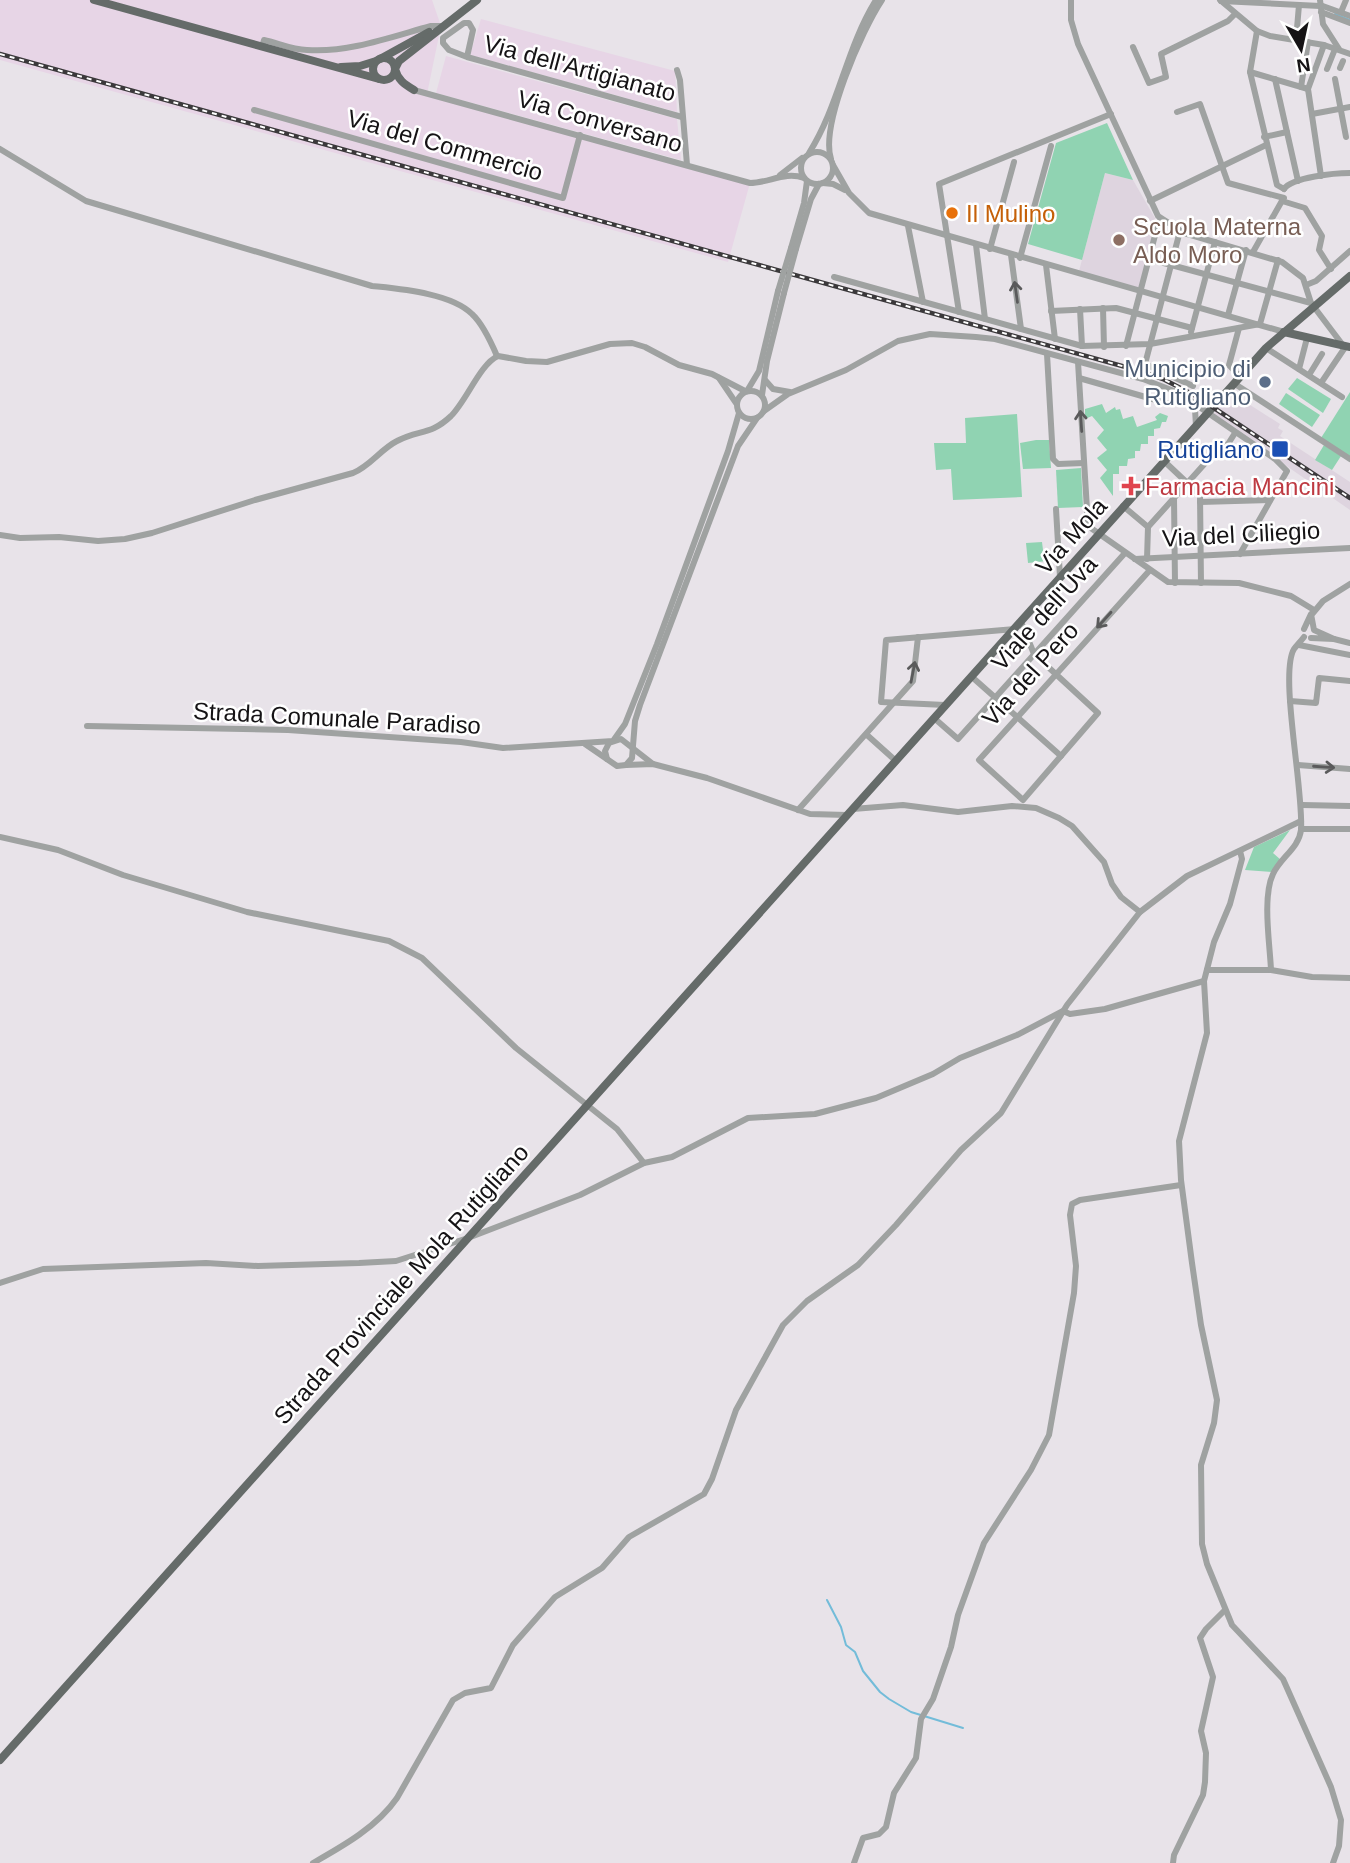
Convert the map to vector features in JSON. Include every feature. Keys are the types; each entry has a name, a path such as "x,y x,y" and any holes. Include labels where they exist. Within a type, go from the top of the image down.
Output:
{"main road":[{"path":"94,0 414,90"},
{"path":"380,80 392,77 402,57 477,0"},
{"path":"327,66 360,66 379,59 441,26"},
{"path":"379,59 390,60 401,82 414,90"},
{"path":"379,59 373,71 380,80"},
{"name":"Via Mola","path":"831,833 1266,348 1312,305 1350,276"},
{"path":"1284,332 1346,346"},
{"name":"Strada Provinciale Mola Rutigliano","path":"0,1760 831,833"}],"street":[{"path":"736,403 759,372 781,292 804,204 806,179 801,165 825,123 862,24 876,0"},
{"path":"793,248 811,199 821,183 831,176 829,148 833,120 848,70 863,34 882,0"},
{"path":"1071,0 1071,20 1078,44 1150,201 1161,219 1180,231 1278,260 1299,274 1306,285 1312,305 1346,346 1321,383"},
{"path":"1220,0 1320,6 1350,16"},
{"path":"1220,0 1257,31 1324,45 1343,54"},
{"path":"1341,12 1346,0"},
{"path":"1296,40 1298,5"},
{"path":"1320,6 1350,23"},
{"path":"1320,6 1323,24 1343,54 1340,68"},
{"path":"1133,47 1149,83 1166,77 1161,54 1228,21 1235,13"},
{"name":"Via dell'Artigianato","path":"467,57 472,30 469,23 464,23 443,38 443,43 449,50 467,57 682,117"},
{"path":"262,47 264,40 307,51 343,48 430,26 441,26"},
{"path":"1257,31 1250,72 1277,186 1284,189"},
{"path":"1308,42 1304,88 1312,114 1321,176"},
{"path":"1304,88 1324,45"},
{"path":"1327,69 1343,54"},
{"name":"Via dell'Artigianato","path":"677,70 687,166"},
{"path":"1250,72 1304,88"},
{"path":"1275,79 1298,181"},
{"path":"1335,79 1346,137"},
{"name":"Via Conversano","path":"414,90 750,183 761,183 789,175 806,179"},
{"path":"1177,112 1200,104 1228,183 1305,208 1322,236 1319,250 1331,269"},
{"path":"1312,114 1350,107"},
{"name":"Via del Commercio","path":"254,110 563,198 580,135"},
{"path":"959,312 939,184 1111,114"},
{"path":"1264,137 1287,132"},
{"path":"1150,201 1266,145"},
{"path":"1020,258 1051,146"},
{"path":"0,149 86,201 372,286 406,290 460,305 477,320 497,356"},
{"path":"776,178 807,155 821,152 832,162 849,193"},
{"path":"990,249 1014,162"},
{"path":"1227,315 1236,283 1250,251 1283,199 1284,189 1288,184 1321,176 1350,173"},
{"path":"806,179 833,184 849,193 869,213 908,226 1284,332"},
{"path":"1126,346 1161,219"},
{"path":"908,226 923,302"},
{"path":"1180,231 1144,364 1193,386"},
{"path":"1189,337 1215,242"},
{"path":"976,245 985,319"},
{"path":"1306,285 1331,269 1350,251"},
{"path":"1011,255 1021,329"},
{"path":"1149,259 1312,305"},
{"path":"1260,324 1278,260"},
{"path":"1046,265 1055,339"},
{"path":"834,277 1082,346 1150,344 1260,324"},
{"path":"764,411 767,362 781,292"},
{"path":"1103,308 1104,347"},
{"path":"1051,311 1116,308 1192,328"},
{"path":"1080,309 1082,346"},
{"path":"1239,328 1229,365 1238,381 1350,459"},
{"path":"626,765 632,758 635,721 738,446 757,418 788,394 846,370 886,346 919,335 987,338 1143,379 1189,398 1234,433 1275,459 1287,471 1240,554"},
{"path":"1299,369 1307,338"},
{"path":"0,535 20,538 125,539 353,473 366,467 393,443 432,431 441,425 458,408 488,363 497,356 547,362 610,344 632,344 645,347 679,365 718,377 746,391 754,391 763,396 788,394"},
{"path":"1266,348 1342,397"},
{"path":"1047,354 1053,459 1058,464 1084,463"},
{"path":"1309,375 1322,354"},
{"path":"1078,362 1088,526 1168,582 1239,583 1291,596 1313,612"},
{"path":"607,759 607,747 625,724 657,644 728,451 739,413 736,403 718,377"},
{"path":"1079,378 1170,404"},
{"path":"765,380 773,389 796,391"},
{"path":"1189,398 1195,409 1196,427"},
{"path":"739,413 747,419 757,418"},
{"path":"1149,568 1148,527 1208,460 1228,444 1234,433"},
{"path":"1164,461 1200,495 1201,583"},
{"path":"1174,498 1175,583"},
{"path":"1200,502 1270,500"},
{"path":"1123,506 1148,527"},
{"path":"1056,509 1060,577"},
{"name":"Via del Ciliegio","path":"1135,559 1350,548"},
{"name":"Viale dell'Uva","path":"934,718 958,739 1125,552"},
{"name":"Via del Pero","path":"1061,755 1023,800 979,760 1149,568"},
{"path":"1271,970 1268,904 1271,879 1298,841 1301,825 1302,805 1290,701 1291,663 1294,649 1307,635 1313,612 1323,601 1350,584"},
{"path":"1307,635 1314,636 1313,612"},
{"path":"946,705 881,702 886,640 1018,626 1034,654 1098,713 1061,755 972,677"},
{"path":"1314,630 1334,639"},
{"path":"1307,635 1350,643"},
{"path":"798,810 914,681 918,637"},
{"path":"1299,645 1350,655"},
{"path":"1290,701 1316,703 1319,678 1350,681"},
{"name":"Strada Comunale Paradiso","path":"86,726 288,730 461,742 503,748 613,741"},
{"path":"867,735 896,761"},
{"path":"613,741 626,741 653,764"},
{"path":"585,744 617,766 653,764 725,783 810,814 903,805 958,812 1012,806 1036,808 1072,826 1100,857 1121,897 1140,912"},
{"path":"1298,765 1350,769"},
{"path":"1302,805 1350,806"},
{"path":"313,1863 356,1836 386,1812 397,1798 453,1700 460,1695 488,1689 494,1685 513,1645 555,1597 602,1568 629,1537 704,1494 712,1479 736,1410 783,1325 807,1301 858,1265 961,1150 1001,1113 1063,1011 1140,912 1181,879 1301,825 1350,829"},
{"path":"0,837 58,850 123,875 247,912 389,941 422,958 516,1048 623,1135 645,1163"},
{"path":"1240,851 1242,859 1230,904 1214,942 1204,981 1208,1027 1180,1136 1181,1185 1201,1325 1217,1400 1214,1423 1201,1465 1202,1545 1225,1610 1240,1634 1283,1679 1331,1787 1341,1820 1339,1846 1333,1863"},
{"path":"1207,970 1271,970 1312,977 1350,978"},
{"path":"1063,1011 1070,1014 1105,1009 1204,981"},
{"path":"0,1283 43,1269 206,1263 258,1266 386,1262 403,1259 468,1238 580,1195 645,1163 672,1157 748,1118 815,1114 876,1098 933,1074 960,1058 1017,1035 1063,1011"},
{"path":"854,1863 863,1838 879,1834 886,1827 894,1793 916,1758 921,1719 933,1699 951,1647 958,1615 984,1544 1031,1470 1049,1435 1074,1293 1076,1266 1070,1215 1072,1204 1080,1200 1181,1185"},
{"path":"1173,1863 1174,1855 1201,1799 1205,1782 1206,1753 1201,1731 1213,1677 1200,1638 1225,1610"}],"shaded area":[{"path":"0,0 432,0 441,26 427,94 750,183 728,262 0,60"},
{"path":"481,19 675,71 677,112 470,55"},
{"path":"446,56 677,119 681,160 436,93"},
{"name":"Scuola Materna Aldo Moro","path":"1105,173 1133,180 1156,220 1139,288 1079,271"},
{"path":"1184,389 1191,390 1220,408 1233,394 1280,424 1278,428 1283,431 1280,436 1350,482 1350,510 1213,415 1215,412 1189,396"}],"green space":[{"path":"1107,123 1133,180 1105,173 1082,260 1028,244 1056,143"},
{"path":"1297,378 1331,399 1323,413 1288,389"},
{"path":"1350,392 1350,457 1321,438"},
{"path":"1286,393 1320,415 1312,427 1279,404"},
{"path":"1102,404 1106,413 1115,407 1116,410 1120,409 1123,419 1133,416 1137,427 1157,420 1155,417 1160,413 1168,416 1160,428 1154,429 1154,436 1148,436 1148,444 1141,444 1140,451 1135,451 1135,458 1128,459 1127,466 1119,466 1119,474 1113,474 1113,496 1100,478 1107,470 1097,458 1107,450 1097,438 1104,430 1092,416 1085,419 1085,409"},
{"path":"1017,414 1022,497 953,500 951,469 936,470 934,443 966,443 965,418"},
{"path":"1049,440 1051,468 1023,469 1020,443"},
{"path":"1324,445 1341,456 1332,470 1315,460"},
{"path":"1081,468 1083,507 1058,508 1056,470"},
{"path":"1042,542 1043,550 1047,550 1047,561 1028,563 1026,543"},
{"path":"1290,830 1273,853 1281,860 1272,872 1245,870 1254,847"}],"waterway":[{"path":"1335,14 1350,20"},
{"path":"827,1600 841,1627 846,1645 855,1652 863,1671 880,1692 911,1712 963,1728"}],"railway":[{"path":"0,54 1140,371 1196,396 1350,498"}],"place":[{"name":"Il Mulino","path":"952,213"},
{"name":"Scuola Materna Aldo Moro","path":"1119,240"},
{"name":"Municipio di Rutigliano","path":"1265,382"},
{"name":"Rutigliano","path":"1280,449"},
{"name":"Farmacia Mancini","path":"1131,486"}]}
